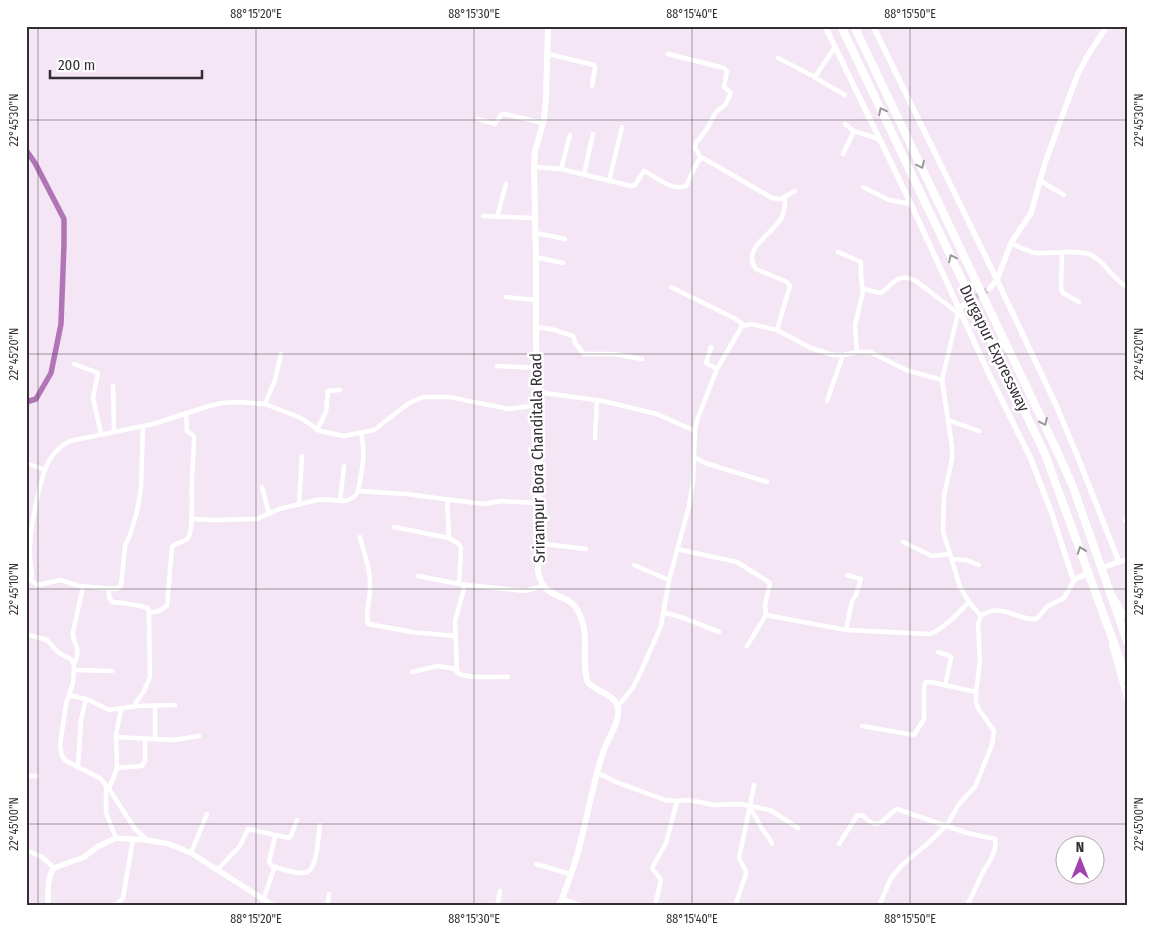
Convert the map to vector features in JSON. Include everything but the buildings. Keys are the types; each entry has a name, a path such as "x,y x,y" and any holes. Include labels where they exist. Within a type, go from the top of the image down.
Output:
{"highway":[{"name":"Durgapur Expressway","path":"841,26 1033,426 1056,481 1127,679"},
{"name":"Durgapur Expressway","path":"854,26 1042,416 1073,487 1127,641"}],"main road":[{"name":"Srirampur Bora Chanditala Road","path":"548,26 546,98 534,167 539,454 538,572 543,586 549,592 574,605 578,610 585,634 587,681 591,686 611,698 618,706"},
{"path":"558,906 578,850 606,746 616,722 618,706"}],"street":[{"path":"825,26 911,204 958,310 1031,459 1052,514 1072,576 1075,579"},
{"path":"873,26 997,280 1075,450 1119,562"},
{"path":"988,289 997,280 1011,244 1031,213 1039,180 1078,76 1088,55 1106,26"},
{"path":"814,77 818,74 835,47"},
{"path":"548,54 594,65 592,86"},
{"path":"668,54 724,68 726,71 724,87 731,93 725,105 716,112 707,129 696,143 695,148 701,158 707,159 777,200 785,198 795,191"},
{"path":"778,58 845,95"},
{"path":"478,119 495,124 505,114 543,123"},
{"path":"845,124 854,131 879,139"},
{"path":"609,181 622,127"},
{"path":"843,154 854,131"},
{"path":"584,174 593,134"},
{"path":"561,169 570,135"},
{"path":"534,167 561,169 633,186 644,171 668,185 684,188 698,160 701,158"},
{"path":"1039,180 1064,195"},
{"path":"497,217 506,184"},
{"path":"863,187 889,200 911,204"},
{"path":"777,330 790,286 787,282 756,269 753,263 756,245 782,217 785,198"},
{"path":"483,216 536,218"},
{"path":"536,233 565,239"},
{"path":"1011,244 1033,252 1081,252 1093,256 1114,278 1127,287"},
{"path":"838,252 862,262 861,279 863,289 855,325 857,352"},
{"path":"1062,252 1061,289 1063,293 1079,302"},
{"path":"536,257 562,263"},
{"path":"863,289 881,293 893,282 901,278 908,278 916,281 958,310"},
{"path":"671,287 736,319 744,325"},
{"path":"506,297 536,300"},
{"path":"967,303 958,310 942,380 952,459 944,496 942,522 944,539 958,582 969,602 981,616"},
{"path":"618,706 638,678 661,626 669,580 689,506 695,430 703,402 717,369 740,329 744,325 751,324 777,330 816,350 833,355 870,352 906,370 942,380"},
{"path":"536,327 552,329 573,336 576,344 584,354 613,354 642,359"},
{"path":"711,347 706,362 717,369"},
{"path":"265,404 275,380 281,354"},
{"path":"827,401 843,355"},
{"path":"74,364 98,373 93,398 100,434"},
{"path":"497,366 537,368"},
{"path":"113,386 114,431"},
{"path":"317,430 326,412 328,391 340,390"},
{"path":"537,392 597,400 657,414 695,430"},
{"path":"142,426 142,480 137,512 125,546 121,586 119,588 84,587 61,580 38,584 28,581 32,576 29,529 50,458 63,444 100,434 142,426 222,403 265,404 301,418 317,430 344,436 374,430 409,403 423,397 449,397 509,408 538,405"},
{"path":"595,438 597,400"},
{"path":"149,613 159,612 167,606 172,547 189,537 192,519 194,436 187,431 186,413"},
{"path":"948,420 979,432"},
{"path":"192,519 248,520 279,509 322,499 340,501 352,498 358,490 364,452 361,433"},
{"path":"299,505 302,456"},
{"path":"694,457 704,464 767,482"},
{"path":"26,463 46,470"},
{"path":"340,501 344,466"},
{"path":"262,487 269,514"},
{"path":"358,490 483,504 501,501 538,503"},
{"path":"447,499 448,538"},
{"path":"394,527 448,538 460,546 462,585 455,621 456,669 459,674 464,676 508,677"},
{"path":"360,537 368,563 370,582 368,624 412,632 455,636"},
{"path":"903,542 932,556 950,556 979,565"},
{"path":"537,543 586,549"},
{"path":"677,549 737,562 768,582 770,587 765,605 766,615 747,646"},
{"path":"1101,568 1127,560"},
{"path":"634,565 650,574 669,580"},
{"path":"879,906 891,878 902,865 947,825 959,804 975,787 993,740 994,731 978,708 976,692 980,661 978,624 981,616 993,611 1036,619 1048,606 1064,598 1075,579 1089,573"},
{"path":"846,630 852,601 856,595 861,578 847,575"},
{"path":"418,576 462,585 525,591 543,586"},
{"path":"1106,581 1127,619"},
{"path":"74,664 77,659 78,648 73,638 73,632 84,587"},
{"path":"109,588 109,597 112,602 129,603 148,608 150,678 133,707"},
{"path":"766,615 846,630 930,634 944,626 969,602"},
{"path":"1102,609 1127,701"},
{"path":"664,613 684,617 719,632"},
{"path":"26,634 47,640 74,664 75,670 66,704 60,746 62,756 66,762 100,778 110,789 136,829 148,840"},
{"path":"938,652 951,658 945,686"},
{"path":"412,672 438,666 456,669"},
{"path":"75,670 112,671"},
{"path":"862,726 910,736 916,734 924,719 925,684 928,682 976,692"},
{"path":"69,695 86,699 109,710 155,705 176,705"},
{"path":"78,767 81,720 86,699"},
{"path":"155,705 155,739"},
{"path":"110,789 117,768 116,737 121,709"},
{"path":"116,737 174,740 199,736"},
{"path":"117,768 142,766 145,761 145,739"},
{"path":"598,773 616,782 661,798 715,805 741,804 770,810 798,828"},
{"path":"26,776 37,776"},
{"path":"106,784 106,813 116,838"},
{"path":"735,906 746,874 739,858 754,784"},
{"path":"655,906 661,880 652,868 666,843 677,801"},
{"path":"750,807 764,832 770,837 772,844"},
{"path":"839,844 859,815 862,815 871,824 875,824 884,820 896,809 996,841 992,858 982,873 966,906"},
{"path":"191,852 207,814"},
{"path":"217,870 240,846 248,829 286,838 291,836 297,820"},
{"path":"272,866 301,873 309,871 314,866 320,825"},
{"path":"263,900 273,872 269,862 275,836"},
{"path":"48,906 48,885 52,870 84,857 97,847 116,838 148,840 169,844 191,852 274,906"},
{"path":"114,906 123,898 133,839"},
{"path":"26,850 42,857 54,868"},
{"path":"536,864 570,874"},
{"path":"497,906 500,891"},
{"path":"327,906 329,894"},
{"path":"562,899 583,906"}],"waterway":[{"path":"26,150 35,163 64,219 61,324 51,373 36,399 26,402"}],"tunnel":[{"path":"969,301 989,289"}]}
